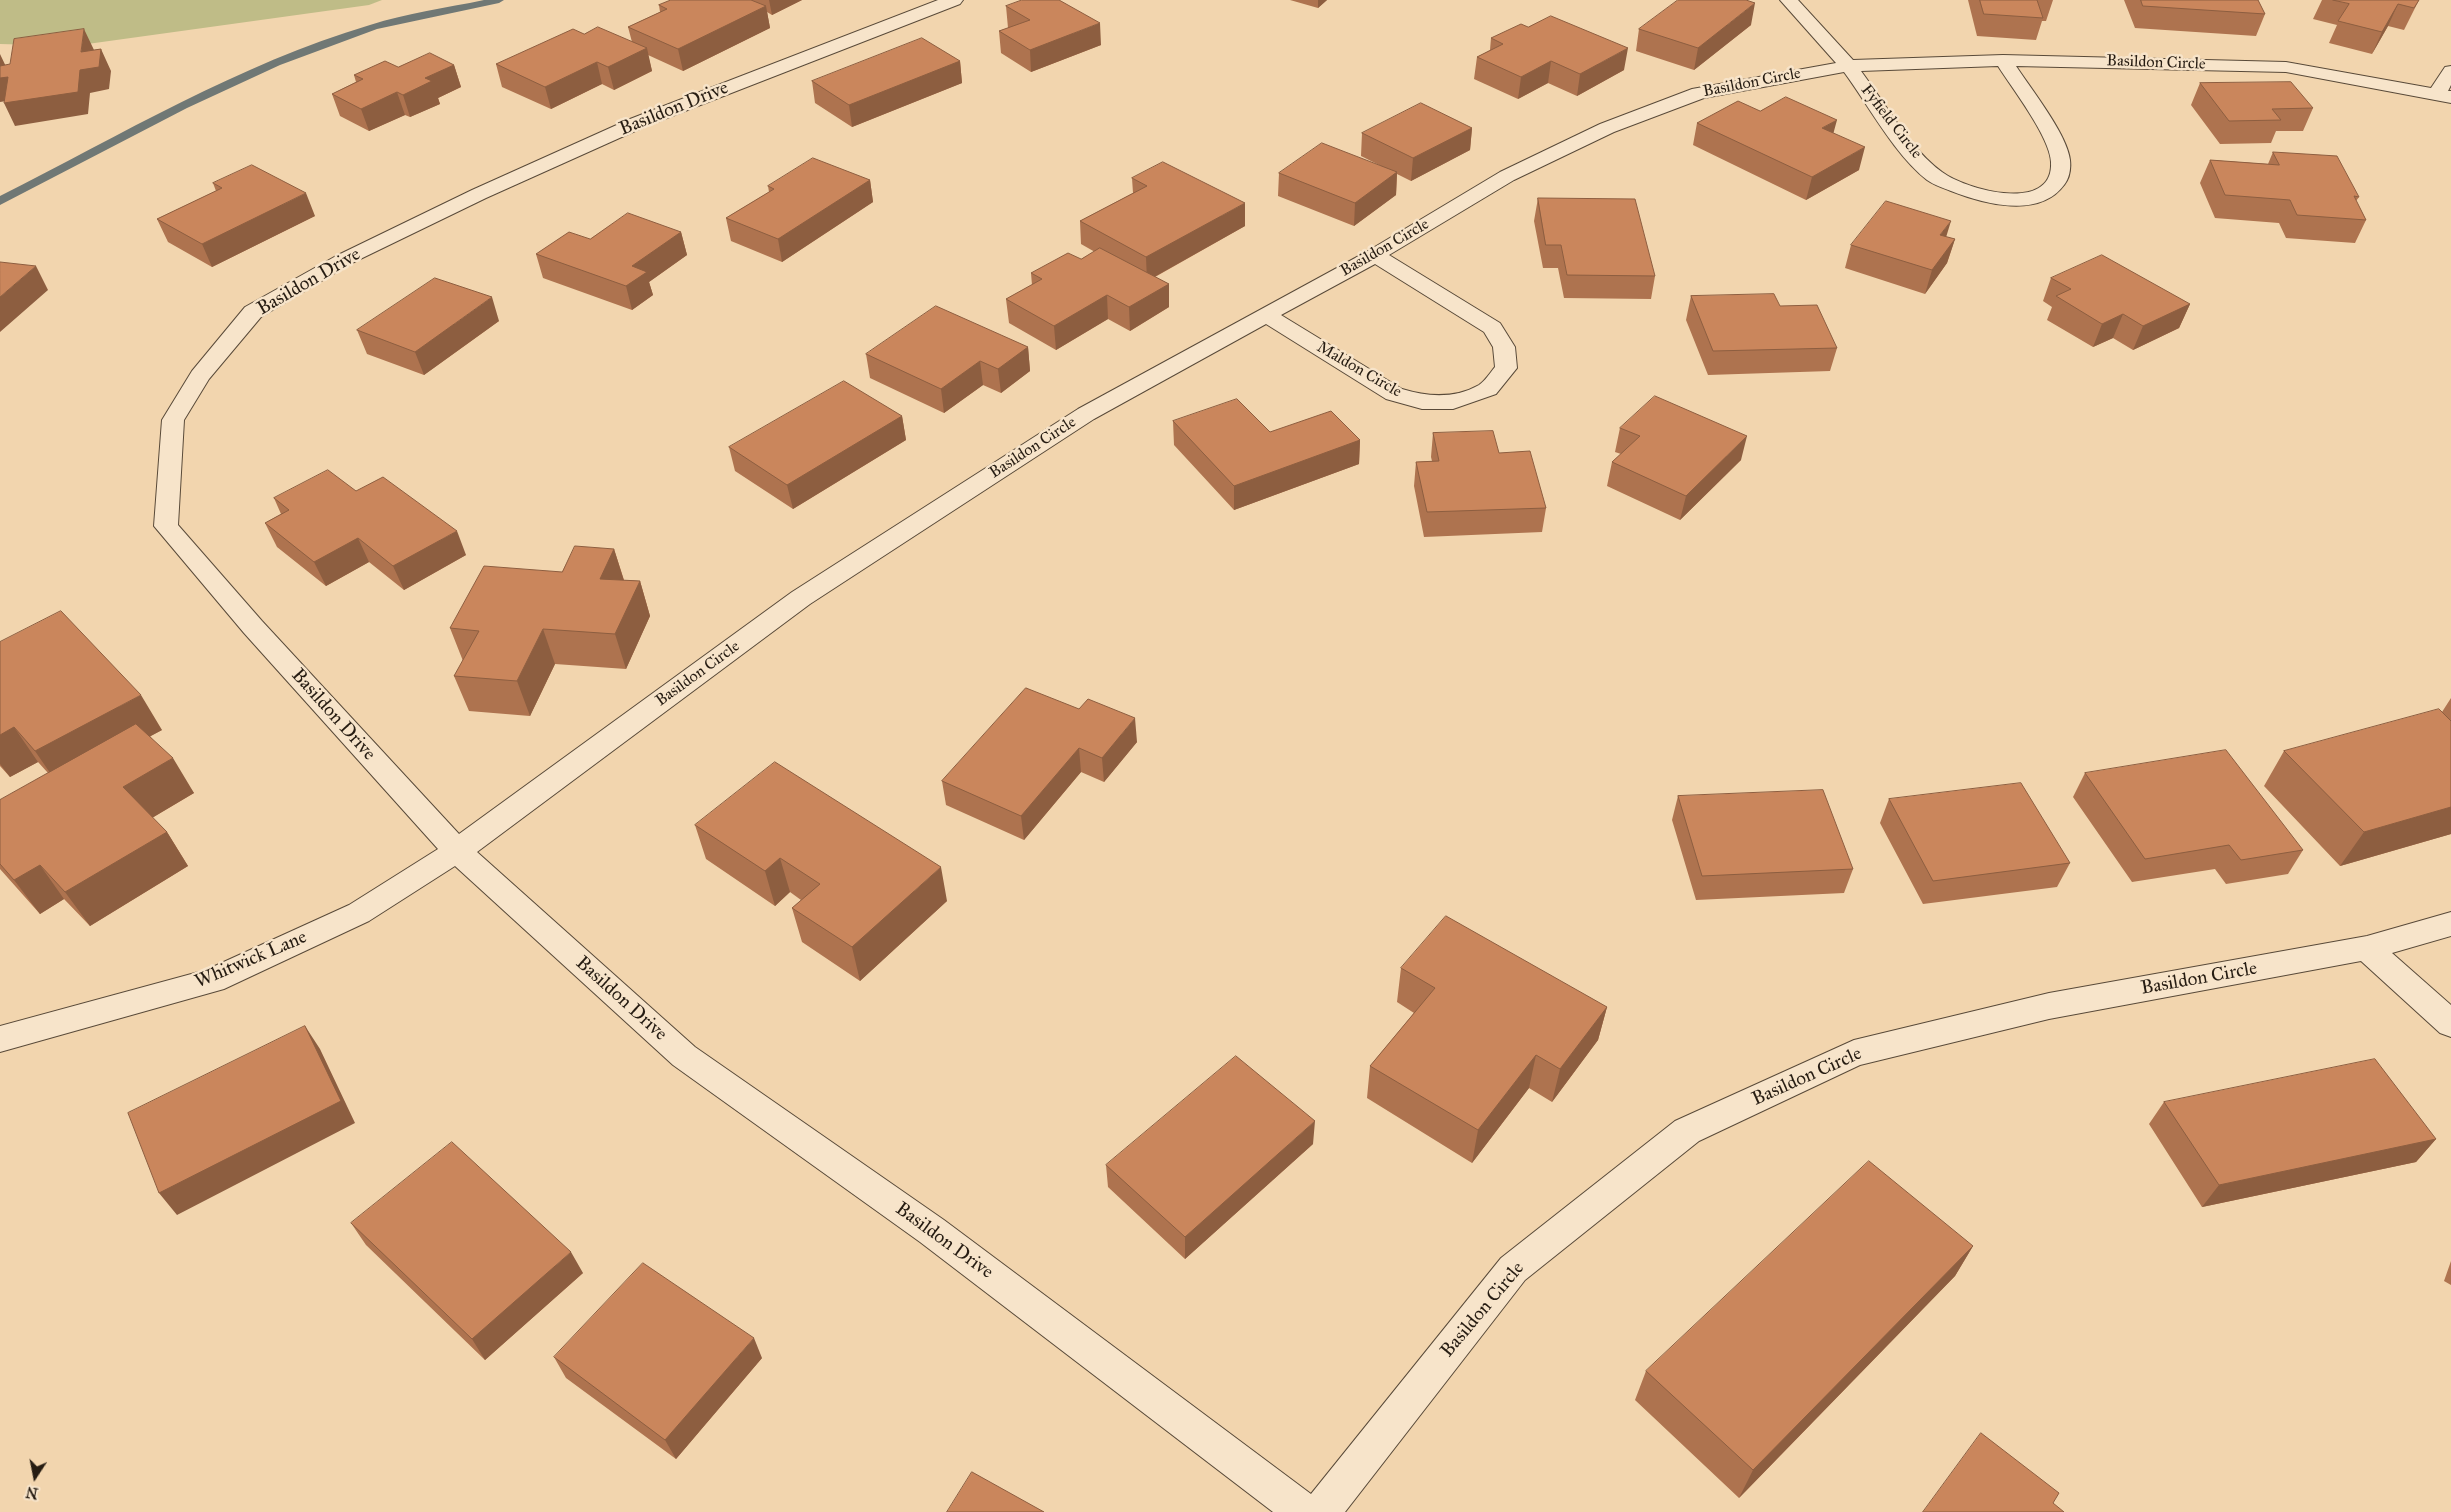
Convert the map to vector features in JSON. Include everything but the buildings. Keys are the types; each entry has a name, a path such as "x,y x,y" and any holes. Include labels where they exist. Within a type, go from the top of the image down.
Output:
{"street":[{"name":"Basildon Drive","path":"954,0 637,123 479,194 343,260 253,312 200,376 173,420 166,526 253,627 457,851 684,1056 932,1231 1304,1512"},
{"name":"Fyfield Circle","path":"1790,0 1848,66 1899,138 1935,177 1970,192 2012,201 2041,197 2057,182 2061,161 2052,139 2003,60"},
{"name":"Basildon Circle","path":"457,851 801,598 1086,414 1375,255 1507,176 1607,128 1699,93 1848,66 2003,60 2286,67 2444,95"},
{"path":"2444,95 2451,71"},
{"name":"Maldon Circle","path":"1266,315 1394,394 1422,402 1453,402 1488,389 1506,368 1504,347 1492,328 1375,255"},
{"name":"Whitwick Lane","path":"0,1038 213,980 358,913 457,851"},
{"name":"Basildon Circle","path":"1321,1512 1514,1268 1687,1131 1854,1053 2049,1006 2367,948 2451,924"},
{"path":"2367,948 2451,1024"}],"shaded area":[{"path":"0,0 382,0 369,5 73,46 0,44"}],"waterway":[{"path":"0,201 183,106 276,62 324,43 373,27 499,0"}]}
